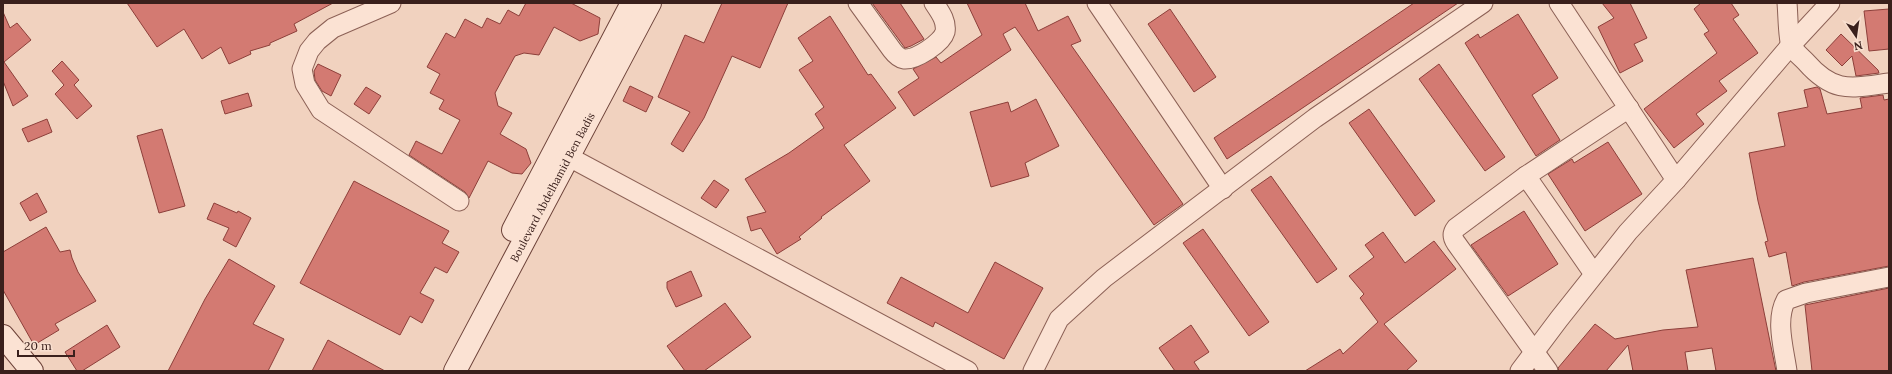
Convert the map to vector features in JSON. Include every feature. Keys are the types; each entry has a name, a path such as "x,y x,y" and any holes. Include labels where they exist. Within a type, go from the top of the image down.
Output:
{"main road":[{"name":"Boulevard Abdelhamid Ben Badis","path":"440,371 549,159 632,3"},
{"name":"Boulevard Abdelhamid Ben Badis","path":"455,371 650,3"},
{"path":"3,336 32,371"}],"street":[{"path":"391,3 334,28 317,41 309,51 302,69 305,84 310,95 321,110 459,201"},
{"path":"858,3 897,56 905,59 919,55 937,44 942,38 945,24 943,16 934,3"},
{"path":"1033,371 1059,319 1073,304 1146,244 1223,189 1316,118 1482,3"},
{"path":"1559,3 1676,180"},
{"path":"1787,3 1791,46 1815,72 1832,84 1841,87 1858,87 1889,83"},
{"path":"1520,371 1628,232 1676,180 1830,3"},
{"path":"1106,6 1223,189"},
{"path":"1548,371 1453,238 1453,232 1456,228 1526,176 1629,108"},
{"path":"569,157 957,369"},
{"path":"1526,176 1594,274"},
{"path":"1787,371 1781,322 1781,308 1786,300 1806,293 1889,278"}],"building":[{"path":"127,3 333,3 294,24 297,31 270,43 270,45 250,51 251,54 229,64 221,47 202,59 184,29 157,47"},
{"path":"526,3 571,3 600,18 598,34 580,41 554,27 539,55 524,53 515,56 495,93 498,106 512,113 500,134 526,149 531,163 522,174 512,173 488,161 469,198 465,192 409,155 416,141 442,154 460,120 439,109 444,100 430,93 440,74 427,67 446,33 455,38 465,19 482,28 487,18 500,24 508,10 519,16"},
{"path":"722,3 788,3 760,68 732,56 704,118 683,152 671,144 690,112 658,97 685,35 704,43"},
{"path":"872,3 900,3 924,39 905,48"},
{"path":"967,3 1025,3 1038,31 1068,16 1081,41 1071,45 1183,204 1154,225 1015,27 1003,34 1011,50 914,116 898,92 919,78 913,69 936,57 941,63 982,35"},
{"path":"1414,3 1458,3 1227,159 1214,138"},
{"path":"1602,3 1630,3 1647,38 1634,44 1643,61 1620,73 1598,27 1614,18"},
{"path":"1701,3 1731,3 1739,15 1733,19 1758,53 1719,81 1727,91 1696,114 1704,124 1674,148 1644,109 1717,53 1704,34 1709,31 1694,9"},
{"path":"1170,9 1216,77 1194,92 1148,24"},
{"path":"1889,9 1889,49 1869,51 1864,11"},
{"path":"3,12 10,28 17,23 31,40 4,62 28,96 13,106 3,81"},
{"path":"1518,14 1558,78 1532,95 1560,140 1536,156 1465,43 1478,34 1480,38"},
{"path":"830,16 868,75 871,74 896,108 844,145 870,181 821,217 822,218 799,237 801,239 777,254 761,228 751,231 747,217 766,212 745,179 789,153 824,128 815,114 824,107 799,70 813,61 798,38"},
{"path":"1841,34 1878,70 1879,73 1856,76 1852,56 1842,66 1826,50"},
{"path":"62,61 79,80 74,85 92,106 77,119 55,94 64,85 52,71"},
{"path":"318,64 341,75 331,96 322,91 315,80 314,71"},
{"path":"1439,64 1505,157 1485,171 1419,79"},
{"path":"630,86 653,97 646,112 623,101"},
{"path":"366,87 381,96 369,114 354,104"},
{"path":"1817,87 1820,89 1827,114 1862,108 1860,98 1883,95 1884,100 1889,99 1889,266 1804,282 1792,286 1786,252 1769,257 1765,242 1768,241 1758,201 1749,153 1785,146 1778,113 1808,107 1804,90"},
{"path":"248,93 252,106 225,114 221,101"},
{"path":"1036,99 1059,146 1025,163 1029,176 991,187 970,112 1008,102 1011,112"},
{"path":"1369,109 1435,201 1415,216 1349,123"},
{"path":"47,119 52,132 28,142 22,129"},
{"path":"162,129 185,206 159,213 137,136"},
{"path":"1608,142 1642,194 1585,231 1548,174 1572,159 1574,163"},
{"path":"1271,176 1337,269 1317,283 1251,190"},
{"path":"714,180 729,190 716,208 701,198"},
{"path":"354,181 449,231 442,243 459,252 447,273 435,267 420,293 434,300 422,323 410,316 400,335 300,283"},
{"path":"37,193 47,212 30,221 20,203"},
{"path":"214,203 237,213 238,211 251,218 236,247 223,240 229,228 207,219"},
{"path":"1524,211 1558,264 1508,296 1471,245"},
{"path":"46,227 60,252 70,250 78,272 96,301 55,324 59,330 34,345 3,290 3,252"},
{"path":"1203,229 1269,322 1249,336 1183,243"},
{"path":"1383,232 1405,263 1434,241 1456,269 1384,324 1417,361 1406,371 1305,371 1340,349 1343,354 1378,322 1360,298 1364,294 1349,276 1374,257 1365,245"},
{"path":"1753,258 1776,371 1716,371 1712,348 1685,352 1688,371 1633,371 1628,345 1606,371 1559,371 1558,368 1595,324 1615,339 1663,330 1698,327 1686,270"},
{"path":"229,259 275,286 253,324 284,339 268,371 168,371 205,299"},
{"path":"995,262 1043,288 1004,359 935,322 933,327 887,303 901,277 968,313"},
{"path":"691,271 702,296 676,307 667,288 667,282"},
{"path":"1889,288 1889,371 1812,371 1805,305"},
{"path":"725,303 751,337 704,371 685,371 667,346"},
{"path":"107,325 120,347 82,371 77,371 65,352"},
{"path":"1191,325 1209,352 1194,362 1200,371 1175,371 1159,348"},
{"path":"328,340 385,371 312,371"}]}
